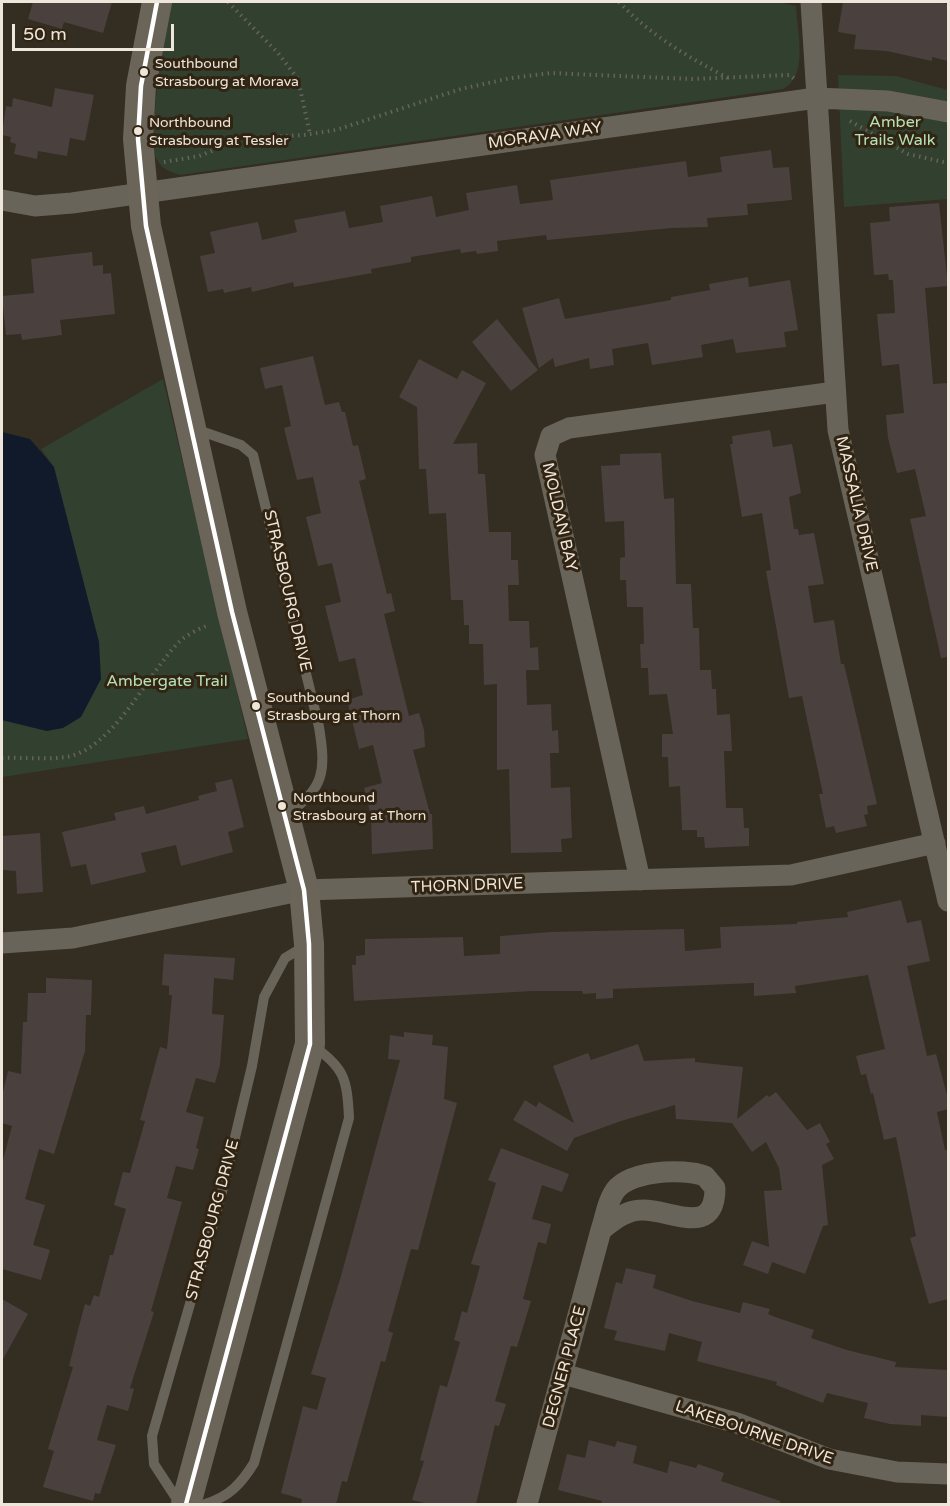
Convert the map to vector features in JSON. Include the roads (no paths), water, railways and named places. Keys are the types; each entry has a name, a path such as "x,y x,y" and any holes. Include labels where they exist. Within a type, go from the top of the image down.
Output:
{"street":[{"path":"157,2 141,86 138,138 146,226 189,427 283,816 304,891 309,944 310,1044 186,1504"},
{"name":"MASSALIA DRIVE","path":"811,2 838,430 948,901"},
{"name":"MORAVA WAY","path":"2,200 35,206 142,193 816,98 888,101 948,112"},
{"name":"MOLDAN BAY","path":"640,880 545,455 551,436 569,428 835,392"},
{"name":"THORN DRIVE","path":"2,943 73,938 304,891 791,875 935,843"},
{"name":"DEGNER PLACE","path":"527,1504 601,1230 613,1193 622,1183 632,1178 658,1173 697,1173 705,1176 715,1188 713,1204 706,1214 696,1219 641,1209 622,1214 601,1230"},
{"name":"LAKEBOURNE DRIVE","path":"563,1374 737,1423 829,1459 897,1472 948,1474"}],"lane":[{"name":"STRASBOURG DRIVE","path":"189,427 241,445 253,455 257,467 324,755 319,781 308,800 283,816"},
{"name":"STRASBOURG DRIVE","path":"180,1504 154,1464 152,1436 222,1196 252,1066 264,997 285,958 309,944"},
{"path":"205,1504 223,1499 242,1482 254,1463 349,1118 347,1082 329,1056 310,1044"}],"water":[{"path":"2,432 30,439 54,467 99,642 101,679 81,717 63,728 47,731 2,720"}],"place":[{"name":"Southbound Strasbourg at Morava","path":"144,72"},
{"name":"Northbound Strasbourg at Tessler","path":"138,131"},
{"name":"Southbound Strasbourg at Thorn","path":"256,706"},
{"name":"Northbound Strasbourg at Thorn","path":"282,806"}],"park label":[{"name":"Amber Trails Walk","path":"895,132"},
{"name":"Ambergate Trail","path":"167,682"}]}
